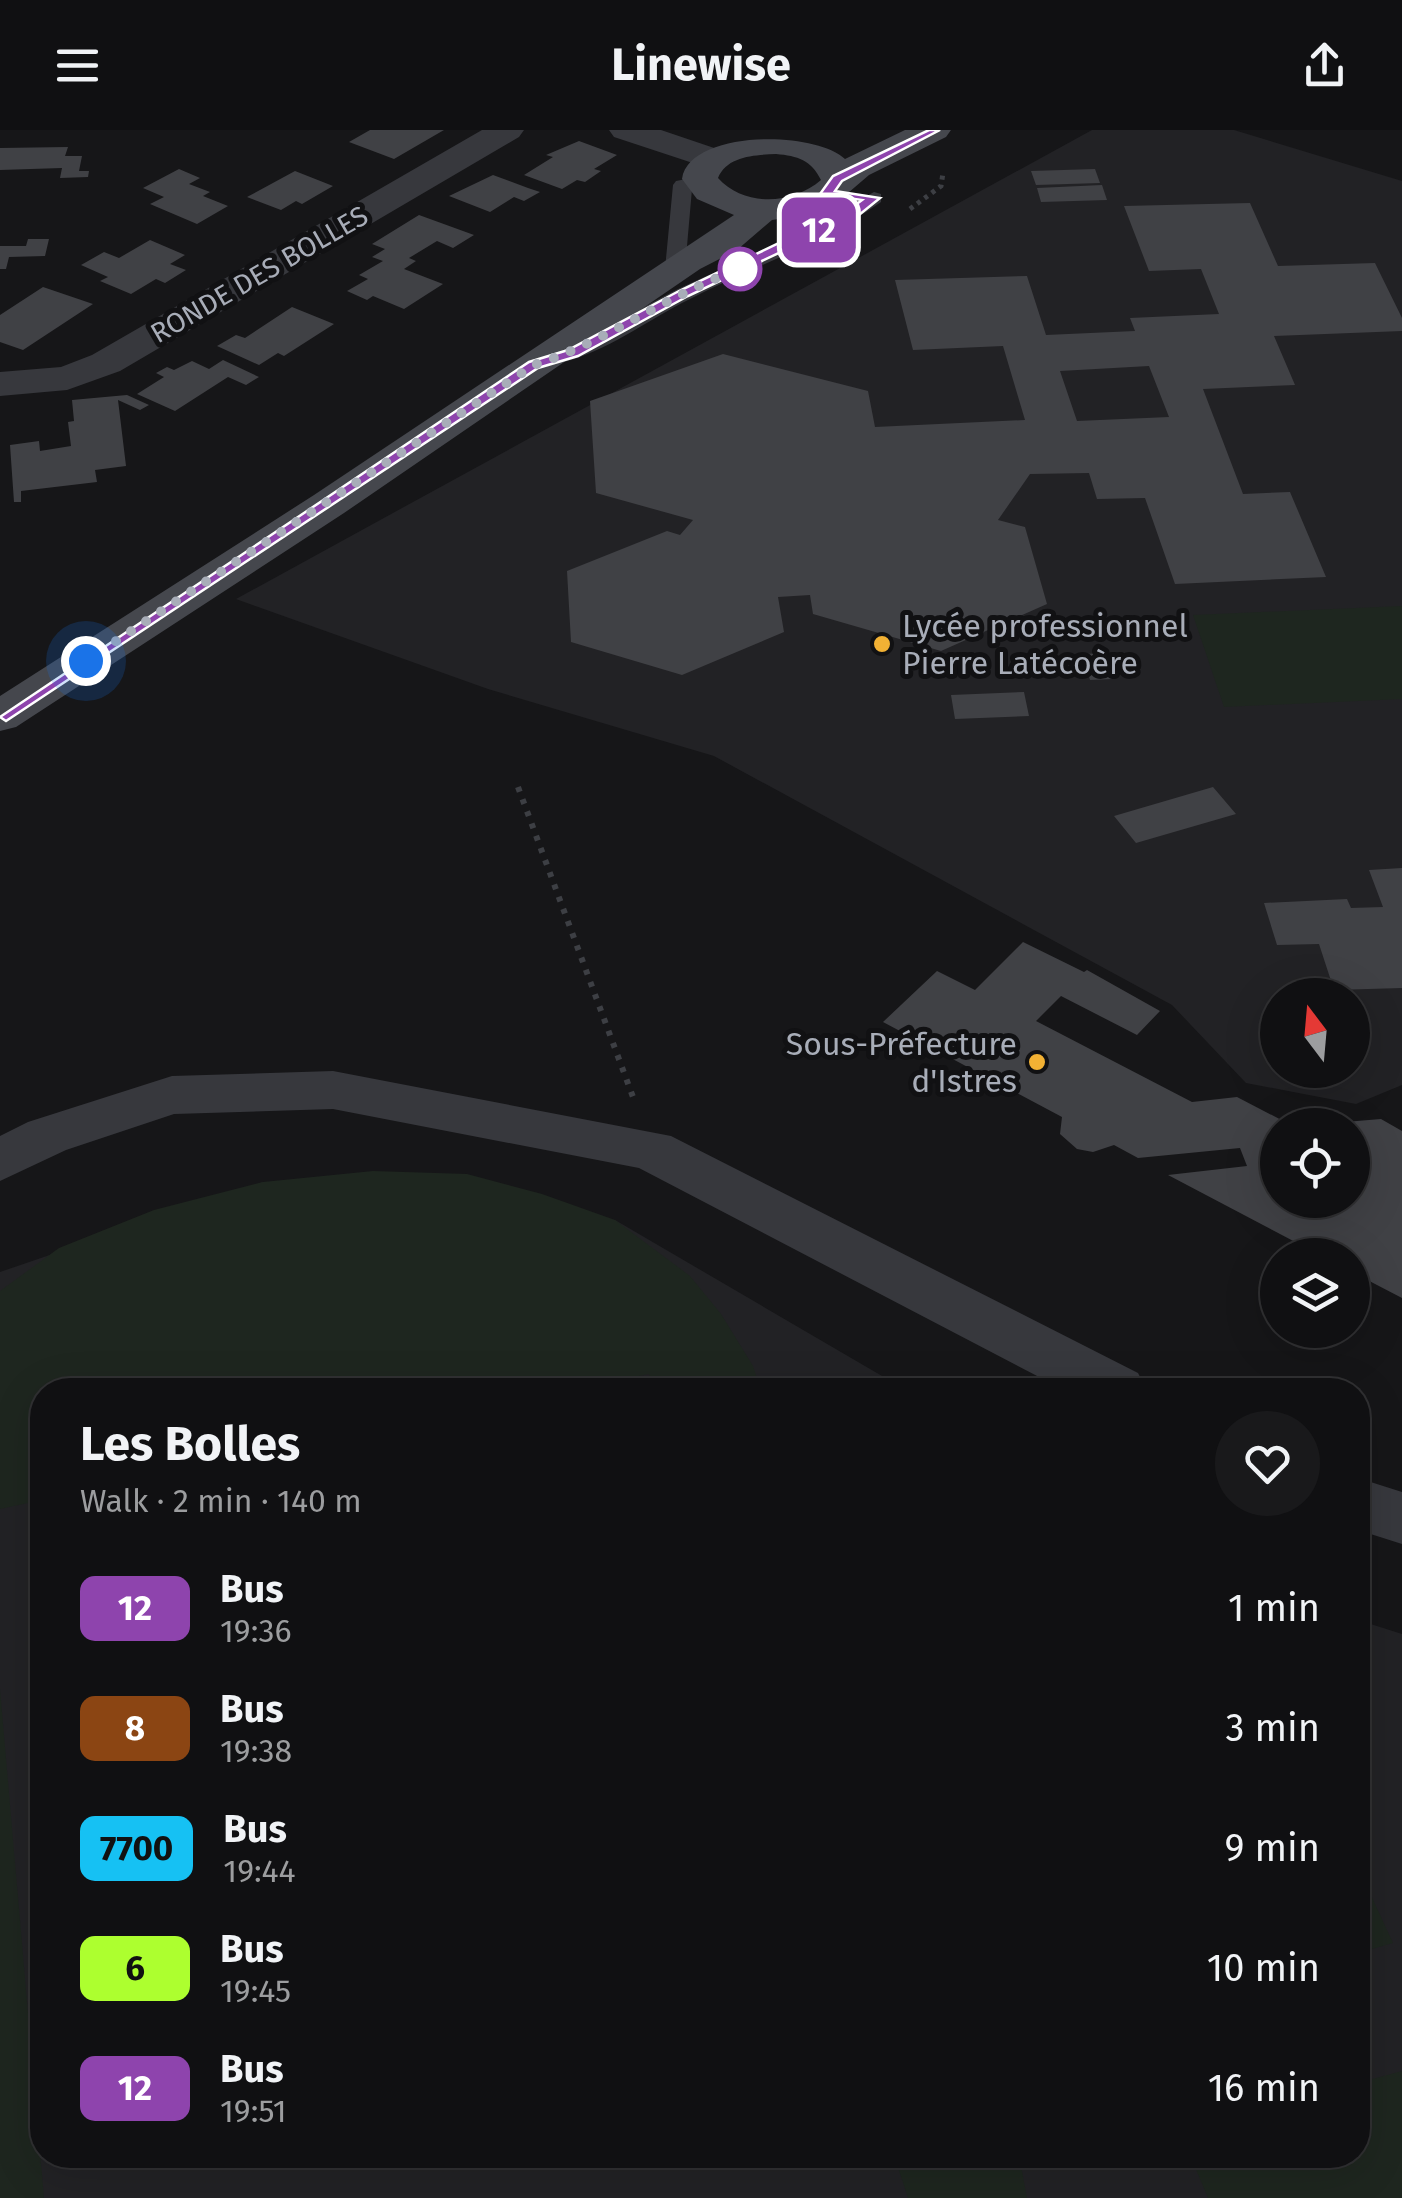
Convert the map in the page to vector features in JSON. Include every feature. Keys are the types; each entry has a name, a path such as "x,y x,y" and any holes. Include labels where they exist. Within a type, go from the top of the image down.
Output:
{"main road":[{"path":"809,150 845,144 882,130"},
{"path":"704,181 764,209 806,204 934,130"},
{"path":"704,181 748,144 777,143 809,150 829,160 832,186"},
{"path":"681,265 708,230 704,181"},
{"path":"0,717 681,265 724,242 764,209"}],"street":[{"name":"RONDE DES BOLLES","path":"0,384 67,378 106,363 507,130"},
{"path":"626,130 704,181"},
{"path":"0,1161 47,1136 172,1095 333,1090 652,1150 1095,1378"},
{"path":"1370,1508 1402,1518"}],"lane":[{"path":"534,365 573,353 684,294 855,212 874,198 832,186"}],"path":[{"path":"518,788 652,1150"}],"shaded area":[{"name":"Lycée professionnel Pierre Latécoère","path":"1092,130 1234,130 1402,181 1402,1085 1356,1104 1272,1088 1370,1088 1370,978 1260,978 1260,1086 1246,1083 1172,1005 714,756 488,689 236,599"},
{"path":"1402,606 1402,699 1224,707 1193,615"},
{"path":"373,1171 467,1174 542,1194 615,1220 690,1276 721,1314 757,1378 650,1378 649,1374 630,1378 30,1378 30,1503 0,1509 0,1291 59,1248 154,1210 263,1182"},
{"path":"263,1182 615,1220 885,1378 30,1378 30,2168 1370,2168 1370,1624 1402,1634 1402,2198 0,2198 0,1272"},
{"path":"0,1689 30,2036 30,2168 41,2168 44,2198 0,2198"},
{"path":"1370,1893 1393,1943 1370,1950"},
{"path":"1402,2071 1402,2198 1208,2198 1195,2168 1370,2168 1370,2080"},
{"path":"898,2168 1021,2168 1027,2198 908,2198"}],"building":[{"path":"370,130 444,130 394,159 349,142"},
{"path":"579,141 617,155 594,169 601,171 585,182 577,180 562,189 524,175 553,157 546,155"},
{"path":"68,147 65,156 82,156 79,171 89,171 88,177 60,178 62,168 0,170 0,148"},
{"path":"179,169 200,178 189,184 210,192 203,196 228,206 197,224 150,204 164,197 143,188"},
{"path":"1095,169 1100,183 1036,185 1031,171"},
{"path":"295,171 333,186 302,204 296,201 281,210 247,197"},
{"path":"493,175 540,192 524,201 514,197 490,212 449,196"},
{"path":"1102,185 1107,200 1041,202 1037,188"},
{"name":"Lycée professionnel Pierre Latécoère","path":"1250,203 1278,266 1375,263 1402,318 1402,331 1274,336 1295,385 1203,389 1243,494 1290,492 1326,577 1175,584 1145,498 1097,499 1089,473 1030,474 998,520 1025,527 1047,604 941,651 813,614 810,595 778,597 784,632 682,675 571,642 567,571 667,531 680,535 693,520 596,493 590,401 723,354 868,391 875,427 1025,420 1003,346 913,350 895,280 1027,276 1046,335 1135,331 1130,318 1219,314 1201,269 1149,271 1124,206","holes":["1149,366 1169,417 1077,421 1060,371"]},
{"path":"419,215 474,235 453,248 437,241 409,258 416,261 404,269 443,284 404,309 373,296 367,300 347,291 368,279 359,275 383,261 372,257 385,249 372,244"},
{"path":"28,239 49,239 45,256 9,257 6,269 0,269 0,246 26,246"},
{"path":"150,240 185,255 170,264 186,270 165,283 156,279 131,294 100,281 108,277 81,265 104,252 119,258"},
{"path":"43,287 93,304 23,350 0,342 0,315"},
{"path":"292,307 334,324 284,356 278,353 259,365 217,346 236,335 245,338"},
{"path":"223,360 259,377 246,385 228,377 175,411 137,394 164,377 156,373 167,367 174,370 192,361 209,369"},
{"path":"127,395 149,405 140,410 118,400 126,466 95,470 97,482 21,491 21,502 14,502 10,445 39,441 40,451 71,446 68,422 74,421 72,400"},
{"path":"1105,653 1113,679 1090,680 1083,654"},
{"path":"1024,692 1029,716 955,719 951,695"},
{"path":"1213,787 1236,814 1136,843 1114,816"},
{"path":"1402,868 1402,988 1370,989 1370,978 1330,978 1319,944 1277,945 1264,903 1347,899 1351,908 1383,907 1369,870"},
{"path":"1023,942 1084,972 1087,970 1160,1011 1137,1035 1061,996 1036,1021 1192,1102 1237,1097 1260,1109 1260,1218 1370,1218 1370,1120 1381,1119 1402,1131 1402,1298 1370,1281 1370,1238 1288,1238 1168,1175 1247,1166 1240,1148 1138,1158 1114,1145 1093,1152 1077,1149 1060,1134 1062,1117 883,1022 937,971 975,990"}],"bus line":[{"name":"12","path":"0,717 329,504 534,365 573,353 684,294 855,212 874,198 826,194 838,178 934,130"}],"place":[{"name":"Lycée professionnel Pierre Latécoère","path":"882,644"},
{"name":"Sous-Préfecture d'Istres","path":"1037,1062"}],"route":[{"path":"86,661 534,365 573,353 740,269"}]}
